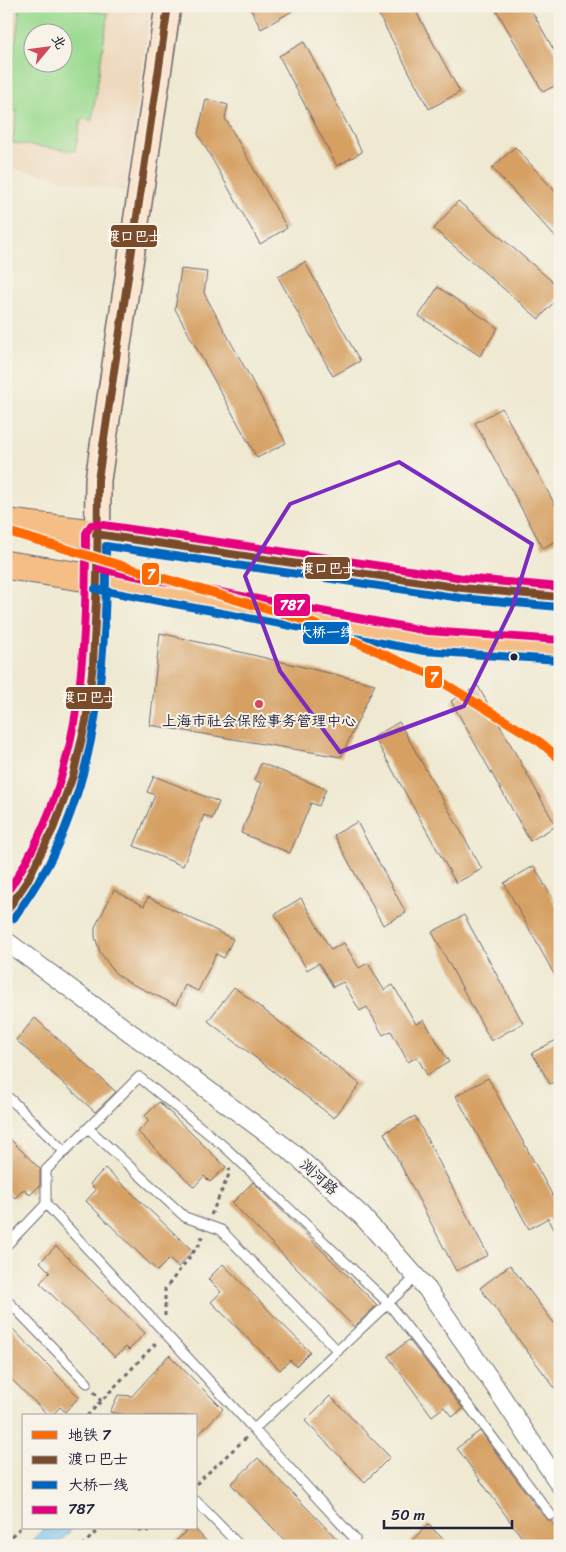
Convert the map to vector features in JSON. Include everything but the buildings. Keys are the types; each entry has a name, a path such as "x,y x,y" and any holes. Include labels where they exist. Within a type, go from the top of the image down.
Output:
{"main road":[{"path":"6,523 96,534 462,588 560,598"},
{"path":"6,565 97,579 426,641 560,650"}],"street":[{"path":"6,912 27,881 53,830 64,803 86,721 93,664 97,579 98,480 168,6"},
{"name":"浏河路","path":"6,941 292,1152 362,1216 427,1289 494,1385 560,1485"}],"lane":[{"path":"349,1546 355,1539 46,1204 46,1170 139,1077 226,1148 388,1303 551,1515"},
{"path":"6,1095 64,1152"},
{"path":"88,1128 185,1217 221,1230 338,1351"},
{"path":"7,1245 46,1204"},
{"path":"254,1430 416,1277"},
{"path":"6,1299 87,1383"},
{"path":"198,1503 240,1546"}],"path":[{"path":"89,1414 165,1333 165,1289 199,1245 230,1172 226,1148"},
{"path":"198,1482 254,1430"},
{"path":"6,1542 22,1526"},
{"path":"82,1546 98,1530"}],"highlighted area":[{"path":"399,462 532,544 512,608 464,706 340,752 280,671 245,576 290,504"}],"shaded area":[{"path":"6,6 151,6 125,192 6,167"}],"green space":[{"path":"20,6 54,6 108,13 92,120 81,119 75,151 12,143 17,111 7,110"}],"water":[{"path":"42,1530 71,1530 56,1546 27,1546"}],"metro line":[{"name":"7","path":"6,531 310,622 429,674 540,742 560,759"}],"transit line":[{"name":"渡口巴士","path":"6,912 27,881 53,829 73,776 86,721 93,664 97,579 98,480 168,6"},
{"name":"787","path":"6,894 31,852 51,809 65,765 81,675 86,581 86,533 91,525 97,524 463,578 560,587"},
{"name":"渡口巴士","path":"96,534 462,588 560,597"},
{"name":"大桥一线","path":"14,918 47,867 65,829 89,751 96,710 105,628 106,546 461,598 559,607"},
{"name":"787","path":"99,569 427,631 560,640"},
{"name":"大桥一线","path":"95,589 424,651 559,660"}],"place":[{"name":"上海市社会保险事务管理中心","path":"259,704"}]}
